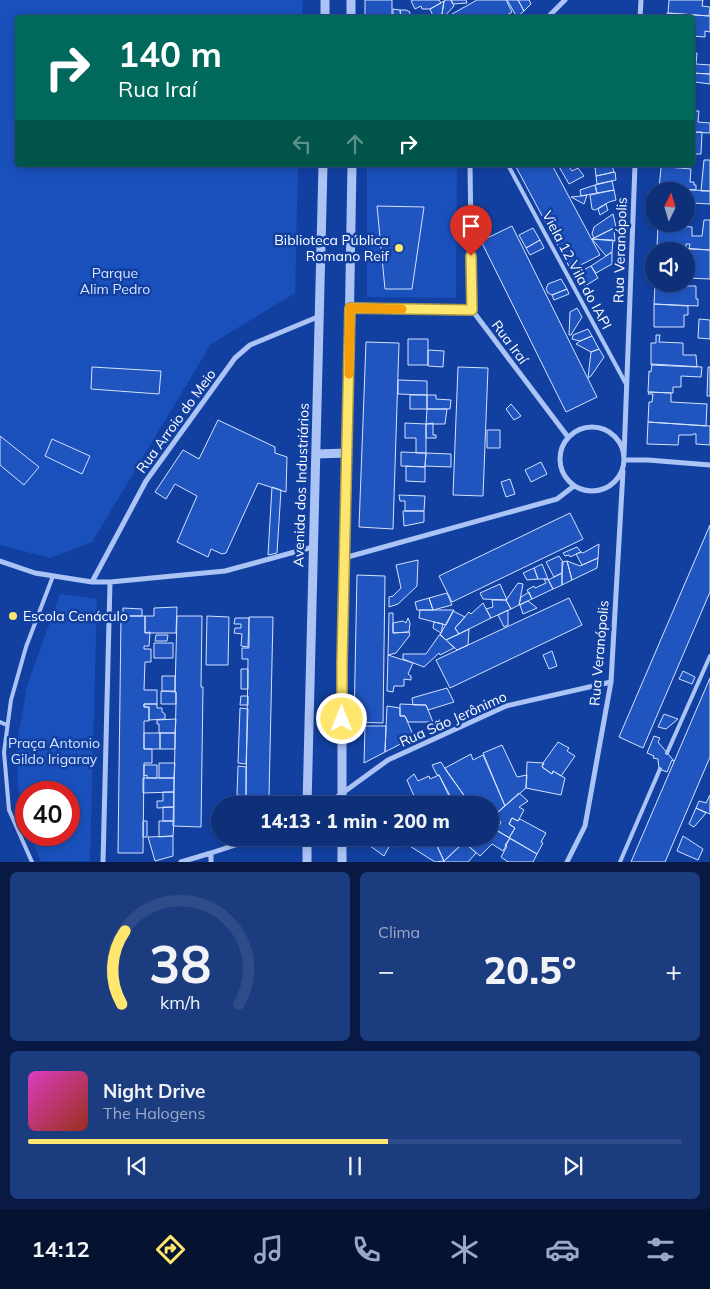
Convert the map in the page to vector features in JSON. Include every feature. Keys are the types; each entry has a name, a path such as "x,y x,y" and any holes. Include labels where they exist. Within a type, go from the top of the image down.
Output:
{"street":[{"path":"325,0 325,15"},
{"path":"351,0 351,15"},
{"path":"550,15 565,0"},
{"path":"640,0 640,15"},
{"name":"Avenida dos Industriários","path":"307,796 320,316 322,167"},
{"path":"342,793 342,663 352,167"},
{"path":"350,308 472,310 470,167"},
{"name":"Rua Veranópolis","path":"624,458 635,167"},
{"name":"Rua Iraí","path":"472,310 568,437"},
{"name":"Rua Arroio do Meio","path":"92,582 146,481 235,358 250,345 320,316"},
{"path":"592,426 604,429 615,436 622,447 624,458 622,471 616,481 607,488 596,491 584,491 574,486 564,476 560,463 561,449 568,437 579,429 592,426"},
{"path":"316,454 347,453"},
{"path":"624,458 710,465"},
{"name":"Rua Veranópolis","path":"567,862 585,826 611,682 622,471"},
{"path":"344,558 557,499 574,486"},
{"path":"0,561 35,573 92,582 110,582 225,571 313,547"},
{"path":"103,862 110,582"},
{"name":"Rua São Jerônimo","path":"338,796 388,760 506,706 611,682"},
{"path":"181,862 232,846"},
{"path":"307,846 307,862"},
{"path":"342,846 342,862"},
{"path":"211,853 211,862"}],"lane":[{"name":"Viela 12 Vila do IAPI","path":"509,167 627,386"},
{"path":"32,862 9,810 4,752 10,700 53,576"},
{"path":"668,753 710,656"},
{"path":"0,722 7,725"},
{"path":"620,862 660,769"}],"green space":[{"name":"Parque Alim Pedro","path":"0,0 303,0 302,15 15,15 15,167 298,167 295,293 211,344 92,542 50,558 0,545"},
{"path":"367,167 457,167 456,298 367,297"},
{"name":"Praça Antonio Gildo Irigaray","path":"60,594 97,599 90,861 41,861 35,846 80,846 80,781 18,781 16,748 27,686"}],"building":[{"path":"365,0 392,0 392,15 365,15"},
{"path":"439,0 441,3 430,9 422,9 421,6 415,9 411,1"},
{"path":"451,0 454,6 446,15 442,15 442,14 444,1"},
{"path":"451,0 466,0 467,3 453,4"},
{"path":"477,0 506,0 512,12 507,15 450,15"},
{"path":"507,0 518,0 524,11 519,15 516,15"},
{"path":"518,0 529,0 531,4 524,11"},
{"path":"669,0 703,0 702,6 710,7 709,16 668,13"},
{"path":"444,1 442,15 433,15 430,9"},
{"path":"393,9 400,10 401,15 393,15"},
{"path":"400,10 410,12 410,15 401,15"},
{"path":"667,13 710,16 710,32 705,31 705,37 695,36 695,15 667,15"},
{"path":"695,53 697,53 696,64 710,65 710,74 695,73"},
{"path":"695,73 710,74 710,84 695,82"},
{"path":"695,111 699,111 698,122 710,123 710,133 695,132"},
{"path":"695,132 702,132 701,154 695,154"},
{"path":"704,160 710,160 710,191 701,191"},
{"path":"516,167 553,167 600,255 571,270"},
{"path":"559,167 569,167 572,171 578,168 584,176 569,184"},
{"path":"613,167 614,172 596,176 595,168"},
{"path":"659,167 691,169 690,182 660,182 661,168"},
{"path":"615,172 616,180 597,184 596,176"},
{"path":"612,181 614,190 597,193 595,185"},
{"path":"595,185 597,193 581,196 580,190"},
{"path":"614,190 616,200 595,210 592,209 590,195"},
{"path":"695,190 710,191 710,204 695,203"},
{"path":"587,195 584,204 571,197 581,196"},
{"path":"606,204 608,210 600,215 598,209"},
{"name":"Biblioteca Pública Romano Reif","path":"377,206 424,207 412,289 385,289"},
{"path":"613,214 616,227 594,238 592,234 594,227"},
{"path":"704,220 710,220 710,250 695,249 695,242 657,242 658,232 692,232 692,236 702,236"},
{"path":"512,226 597,397 566,412 481,241"},
{"path":"533,228 540,240 526,248 519,235"},
{"path":"614,228 615,241 592,239"},
{"path":"592,239 613,240 612,252 606,256"},
{"path":"540,240 544,248 530,255 526,248"},
{"path":"695,249 710,250 710,279 695,278"},
{"path":"612,252 612,264 596,273 591,266"},
{"path":"591,266 598,278 585,286 578,273"},
{"path":"561,279 567,289 552,295 548,293 546,289 548,284"},
{"path":"696,286 698,306 654,304 655,292 695,292"},
{"path":"567,289 569,294 554,300 552,295"},
{"path":"654,304 688,306 688,315 684,315 684,327 654,327"},
{"path":"577,308 582,317 571,335 569,335 570,312"},
{"path":"699,319 710,320 710,339 698,338"},
{"path":"588,329 592,336 580,341 572,339 573,335"},
{"path":"656,335 660,335 659,342 683,343 683,355 696,355 697,367 651,365 651,343 656,343"},
{"path":"592,336 599,349 591,352 576,344 580,341"},
{"path":"408,339 428,339 428,365 408,365"},
{"path":"366,342 399,343 393,529 359,527"},
{"path":"599,349 604,357 588,378 591,352"},
{"path":"428,350 444,351 443,367 428,366"},
{"path":"652,364 702,367 701,377 681,376 681,387 673,387 673,393 648,392 649,371 651,372"},
{"path":"92,367 161,371 159,394 91,389"},
{"path":"458,367 488,368 483,496 453,495"},
{"path":"708,367 710,367 710,396 707,396"},
{"path":"398,380 427,381 427,395 398,394"},
{"path":"649,392 671,393 671,402 707,404 706,426 648,422 649,402 652,402 653,394 648,394"},
{"path":"410,395 427,395 427,409 410,409"},
{"path":"427,395 436,395 436,399 451,400 450,409 427,409"},
{"path":"511,404 521,416 514,420 506,409"},
{"path":"427,409 447,409 445,424 426,424"},
{"path":"218,420 275,447 275,453 287,457 286,492 258,483 226,553 222,554 211,549 208,557 177,542 197,496 175,484 166,499 155,492 183,450 199,459"},
{"path":"648,422 710,426 710,445 696,444 696,434 679,435 678,445 647,444"},
{"path":"405,423 426,424 426,453 416,453 416,438 405,438"},
{"path":"433,423 433,435 436,435 436,438 426,438 426,424"},
{"path":"487,430 500,430 500,448 487,448"},
{"path":"0,436 39,467 24,485 0,465"},
{"path":"52,439 90,456 82,474 45,456"},
{"path":"401,452 426,453 425,467 401,466"},
{"path":"426,453 451,454 451,467 425,466"},
{"path":"541,462 547,474 531,482 525,470"},
{"path":"406,466 425,467 425,482 406,481"},
{"path":"510,479 515,494 506,497 501,482"},
{"path":"272,487 281,490 277,553 268,555"},
{"path":"399,495 425,496 424,511 405,511 405,501 400,501"},
{"path":"403,511 424,511 424,522 404,526"},
{"path":"570,513 583,539 452,602 439,576"},
{"path":"710,525 710,592 643,748 619,737"},
{"path":"599,544 598,558 582,565 576,554 583,553"},
{"path":"577,547 581,552 570,557 569,555 565,556 563,553"},
{"path":"559,556 563,562 562,573 554,577 546,562"},
{"path":"598,558 597,568 572,580 567,561 580,566"},
{"path":"418,560 417,586 398,604 389,607 389,597 393,596 401,588 396,565"},
{"path":"567,561 572,580 562,585 562,562"},
{"path":"542,564 548,579 538,579 534,568"},
{"path":"534,568 538,579 527,580 523,573"},
{"path":"562,573 562,585 553,589 548,580"},
{"path":"357,575 385,576 383,723 354,722"},
{"path":"544,579 548,579 553,589 532,599 527,590 546,583"},
{"path":"518,583 523,584 519,605 511,609 506,600"},
{"path":"500,584 507,600 483,599 480,593"},
{"path":"529,592 532,599 519,605 521,597"},
{"path":"447,593 452,605 433,610 429,598"},
{"path":"429,598 433,610 417,610 415,602"},
{"path":"569,598 582,625 450,688 436,660"},
{"path":"492,600 506,600 511,609 491,618 486,609 493,607"},
{"path":"528,601 537,608 523,614 520,605"},
{"path":"483,603 491,618 459,634 455,628 469,612 471,614"},
{"path":"177,607 176,633 145,633 145,616 154,616 154,608"},
{"path":"123,608 142,609 142,616 123,616"},
{"path":"420,610 454,610 446,625 419,618"},
{"path":"508,610 508,625 504,627 498,615"},
{"path":"453,611 465,617 455,628 459,634 446,640 440,635"},
{"path":"389,613 393,613 393,633 409,632 410,635 396,653 388,655"},
{"path":"121,616 145,616 145,633 150,632 149,646 144,646 144,649 151,649 151,662 145,662 144,690 157,690 157,704 144,704 144,707 149,707 149,721 144,721 144,749 152,749 152,763 144,763 143,853 118,853"},
{"path":"177,616 202,616 201,827 173,826"},
{"path":"207,616 229,617 228,665 206,665"},
{"path":"249,617 273,617 269,796 246,796 248,659 242,659 242,648 249,648"},
{"path":"235,618 249,618 248,647 241,646 242,634 234,633 235,628 241,628 241,624 234,624"},
{"path":"408,618 410,623 409,632 393,633 393,623 403,621 406,623"},
{"path":"434,622 443,624 441,633 433,628"},
{"path":"469,629 468,645 457,650 446,640"},
{"path":"440,634 454,648 440,655 439,653 424,667 403,659 403,654 426,654"},
{"path":"156,635 168,635 167,641 155,641"},
{"path":"154,643 173,643 173,658 154,658"},
{"path":"552,651 557,666 549,669 543,655"},
{"path":"388,655 413,663 408,674 411,676 411,680 404,679 404,686 394,686 393,692 387,691"},
{"path":"241,669 248,669 248,689 241,689"},
{"path":"683,671 695,677 692,684 679,679"},
{"path":"162,676 175,676 175,691 162,691"},
{"path":"710,678 710,757 665,862 631,862"},
{"path":"447,688 454,702 428,710 426,705 413,705 412,698"},
{"path":"161,691 176,692 176,704 161,704"},
{"path":"241,696 248,696 248,705 240,705"},
{"path":"144,704 157,704 157,708 162,708 165,719 149,720 149,707 144,707"},
{"path":"400,704 426,705 433,722 408,722 405,716 400,716"},
{"path":"387,706 400,708 400,716 405,716 414,737 385,752"},
{"path":"240,708 248,709 246,764 238,763"},
{"path":"664,714 678,719 666,729 658,727"},
{"path":"176,719 175,733 159,733 157,720"},
{"path":"365,726 386,726 385,752 364,763"},
{"path":"144,733 160,733 160,749 144,749"},
{"path":"160,733 175,733 175,749 160,749"},
{"path":"654,736 660,738 658,742 674,761 672,760 667,772 659,769 658,759 653,758 654,756 647,753"},
{"path":"558,742 569,748 567,751 575,756 561,776 553,771 552,774 542,767"},
{"path":"502,745 517,777 527,775 526,788 505,806 483,753"},
{"path":"471,754 473,760 483,755 505,806 499,811 499,796 464,796 445,768"},
{"path":"441,762 464,796 450,796 432,765"},
{"path":"527,762 544,763 542,767 552,774 553,771 565,778 561,795 526,788"},
{"path":"159,763 175,763 174,778 159,778"},
{"path":"144,765 157,765 157,778 147,778 147,775 144,776"},
{"path":"238,766 246,767 246,796 237,795"},
{"path":"414,774 418,781 429,776 430,779 439,775 449,796 414,796 407,780"},
{"path":"143,778 174,778 174,792 143,793"},
{"path":"163,792 174,792 174,807 157,808 157,801 163,801"},
{"path":"519,793 528,801 519,807 524,810 518,821 512,818 509,824 515,828 509,838 499,831 501,822 499,821 499,811"},
{"path":"710,795 710,814 696,808 699,801 706,803"},
{"path":"163,807 174,807 174,821 163,821"},
{"path":"696,808 706,813 694,827 689,824"},
{"path":"512,818 518,821 520,819 546,833 537,854 509,838 515,828 509,824"},
{"path":"143,821 147,821 147,837 143,837"},
{"path":"159,821 174,821 173,836 159,837"},
{"path":"499,832 510,838 503,851 495,846 499,846"},
{"path":"173,836 173,856 155,861 148,837"},
{"path":"683,836 703,849 698,860 677,851"},
{"path":"510,838 537,854 533,862 508,862 501,857 507,846 505,845"},
{"path":"370,846 389,846 384,856"},
{"path":"410,846 437,846 444,861 435,862"},
{"path":"437,846 460,846 444,861"},
{"path":"460,846 468,846 476,853 468,862 443,862"},
{"path":"469,846 490,846 480,856"}],"slow traffic":[{"path":"349,374 350,308 402,309"}],"place":[{"name":"Biblioteca Pública Romano Reif","path":"399,248"},
{"name":"Escola Cenáculo","path":"13,616"}],"route":[{"path":"342,719 350,308 472,310 471,256"}]}
